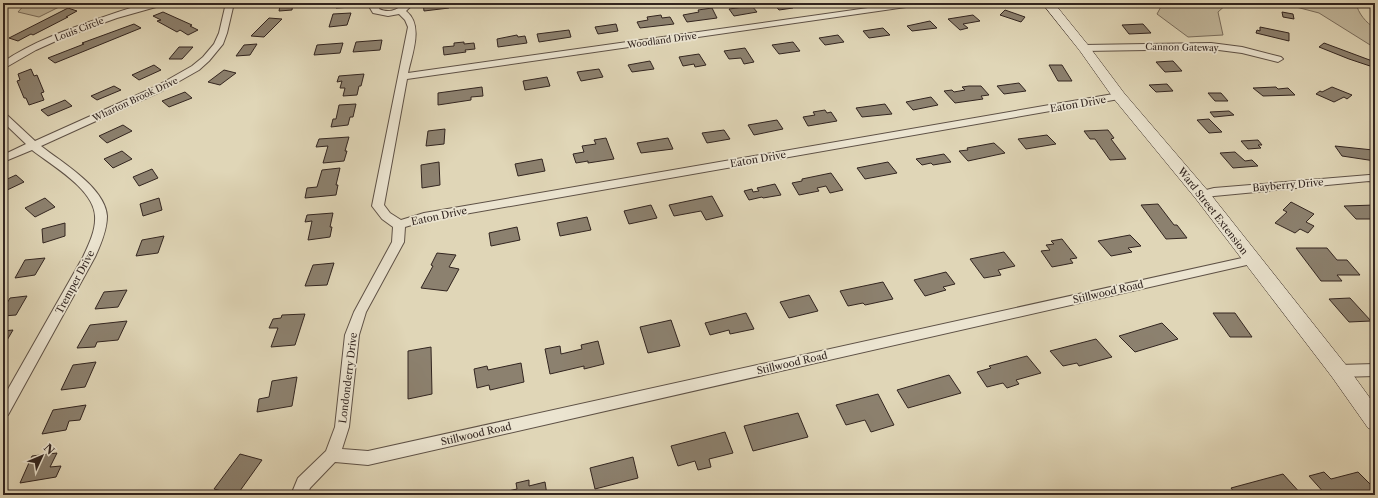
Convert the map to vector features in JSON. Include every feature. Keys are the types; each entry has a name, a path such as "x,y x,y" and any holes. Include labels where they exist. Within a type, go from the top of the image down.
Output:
{"street":[{"name":"Louis Circle","path":"3,66 31,48 68,33 133,9 160,3"},
{"name":"Wharton Brook Drive","path":"3,159 153,91 204,63 217,48 223,32 230,3"},
{"path":"378,3 374,8 380,13 394,13 400,11 406,6 407,3"},
{"name":"Woodland Drive","path":"403,77 920,3"},
{"name":"Ward Street Extension","path":"1048,3 1084,48 1119,96 1202,194 1251,260 1339,371 1375,422"},
{"path":"399,225 386,216 378,206 410,45 412,24 406,14 400,11"},
{"name":"Cannon Gateway","path":"1084,48 1211,46 1242,50 1278,59"},
{"name":"Eaton Drive","path":"399,225 424,217 1119,96"},
{"path":"3,117 33,145"},
{"name":"Tremper Drive","path":"3,412 90,257 101,221 100,210 95,198 85,186 33,145"},
{"name":"Bayberry Drive","path":"1202,194 1369,178 1375,180"},
{"name":"Londonderry Drive","path":"299,495 304,483 332,455 342,427 352,335 360,312 398,242 399,225"},
{"name":"Stillwood Road","path":"332,455 368,458 1251,260"},
{"path":"1339,371 1375,370"}],"shaded area":[{"path":"26,3 67,3 39,17 18,12"},
{"path":"1163,3 1228,3 1218,12 1223,35 1188,37 1157,14"},
{"path":"1281,3 1356,3 1363,17 1375,28 1375,48 1319,13"}],"building":[{"path":"278,3 293,3 292,10 279,11 280,6 277,6"},
{"path":"337,3 354,3 353,7 336,8"},
{"path":"423,3 448,3 449,8 424,11"},
{"path":"789,3 793,8 779,10 774,4"},
{"path":"752,6 757,12 734,16 729,9"},
{"path":"68,8 77,11 33,35 31,34 18,41 9,38"},
{"path":"712,8 717,18 687,22 683,15 699,12 698,10"},
{"path":"1005,10 1025,17 1021,22 1000,15"},
{"path":"163,12 192,25 190,26 198,30 188,35 180,30 177,32 157,21 161,20 153,16"},
{"path":"1282,12 1293,14 1294,19 1283,17"},
{"path":"351,13 347,25 329,27 333,14"},
{"path":"661,15 662,18 670,17 674,24 640,28 637,22 648,20 647,17"},
{"path":"973,15 980,21 963,24 968,28 960,30 948,19"},
{"path":"269,18 282,19 264,37 251,36"},
{"path":"930,21 937,28 912,31 907,26"},
{"path":"134,24 141,28 55,63 48,58 84,44 82,43"},
{"path":"616,24 618,31 598,34 595,27"},
{"path":"1143,24 1151,33 1129,34 1122,25"},
{"path":"1260,27 1289,33 1289,41 1256,33 1257,30 1260,31"},
{"path":"883,28 890,35 869,38 863,31"},
{"path":"569,30 571,37 539,42 537,34"},
{"path":"517,35 518,37 525,36 527,43 498,47 497,39"},
{"path":"838,35 844,42 825,45 819,38"},
{"path":"382,40 380,50 353,52 356,42"},
{"path":"464,42 464,44 474,43 475,49 465,50 466,52 444,55 443,47 454,46 454,43"},
{"path":"793,42 800,51 779,54 772,45"},
{"path":"343,43 340,53 314,55 317,45"},
{"path":"1324,43 1375,62 1370,66 1319,47"},
{"path":"257,44 250,55 236,56 244,45"},
{"path":"179,47 193,47 182,59 169,59"},
{"path":"745,48 754,62 744,64 741,58 729,59 724,51"},
{"path":"699,54 706,65 695,67 694,64 683,66 679,57"},
{"path":"650,61 654,69 632,72 628,65"},
{"path":"1173,61 1182,71 1165,72 1156,62"},
{"path":"154,65 161,70 139,80 132,75"},
{"path":"1049,65 1062,65 1072,81 1058,81"},
{"path":"31,69 34,76 37,75 44,92 41,93 44,100 29,105 26,98 24,98 17,81 20,80 18,74"},
{"path":"599,69 603,77 581,81 577,72"},
{"path":"224,70 236,73 220,85 208,82"},
{"path":"364,74 357,95 343,96 345,88 340,88 342,81 337,82 339,76"},
{"path":"547,77 550,86 525,90 523,81"},
{"path":"1019,83 1026,91 1004,94 997,86"},
{"path":"1167,84 1173,91 1156,92 1149,85"},
{"path":"114,86 121,90 97,100 91,96"},
{"path":"981,86 989,95 981,96 983,99 955,103 944,91 952,90 954,92 965,90 962,87"},
{"path":"482,87 483,96 471,97 471,100 438,105 438,93"},
{"path":"1276,87 1278,89 1288,88 1295,95 1263,96 1253,88"},
{"path":"1332,87 1352,95 1347,99 1344,97 1334,102 1316,94"},
{"path":"185,92 192,98 169,107 162,101"},
{"path":"1208,93 1221,93 1228,101 1215,101"},
{"path":"931,97 938,105 913,110 906,102"},
{"path":"65,100 72,106 48,116 41,110"},
{"path":"356,104 353,117 350,117 348,125 331,127 333,119 336,119 339,105"},
{"path":"885,104 892,114 862,117 856,108"},
{"path":"825,110 827,113 831,112 837,121 808,126 803,117 815,115 813,112"},
{"path":"1229,111 1234,115 1214,117 1210,112"},
{"path":"1209,119 1222,132 1209,133 1197,120"},
{"path":"777,120 783,129 754,135 748,125"},
{"path":"123,125 132,131 107,143 99,136"},
{"path":"445,129 444,144 426,146 428,131"},
{"path":"724,130 730,139 707,143 702,133"},
{"path":"1108,130 1114,138 1111,139 1126,159 1110,160 1095,139 1090,139 1084,131"},
{"path":"1047,135 1056,144 1026,149 1018,139"},
{"path":"349,137 344,161 323,163 328,146 316,147 319,139"},
{"path":"606,138 614,159 588,163 588,161 576,163 573,154 584,152 582,146 596,144 594,140"},
{"path":"668,138 673,149 641,153 637,143"},
{"path":"1258,140 1262,145 1258,145 1261,148 1248,149 1241,141"},
{"path":"994,143 1005,153 968,161 959,151 968,150 967,148"},
{"path":"1335,146 1373,150 1375,152 1375,159 1373,159 1375,161 1342,156"},
{"path":"122,151 132,159 113,168 104,159"},
{"path":"1235,152 1245,161 1252,160 1258,166 1233,168 1220,153"},
{"path":"944,154 951,162 922,165 916,159"},
{"path":"542,159 545,171 518,176 515,164"},
{"path":"439,162 440,185 422,188 421,165"},
{"path":"888,162 897,173 865,179 857,168"},
{"path":"340,168 336,185 338,185 336,195 305,198 307,188 317,187 322,170"},
{"path":"152,169 158,178 139,186 133,177"},
{"path":"831,173 843,190 830,193 826,186 817,188 819,191 799,195 792,183 802,181 802,179"},
{"path":"16,175 24,182 3,192 3,181"},
{"path":"775,184 781,195 749,200 744,191 752,189 753,192 759,191 757,188"},
{"path":"712,196 723,216 706,220 701,211 674,216 669,205"},
{"path":"45,198 55,207 35,217 25,208"},
{"path":"159,198 162,210 143,216 140,204"},
{"path":"1291,202 1314,214 1306,222 1314,226 1308,233 1300,229 1295,233 1275,223 1287,212 1283,210"},
{"path":"1158,204 1174,225 1177,225 1187,238 1166,239 1141,205"},
{"path":"651,205 657,218 629,224 624,211"},
{"path":"1375,205 1375,219 1356,219 1344,206"},
{"path":"333,213 330,227 332,227 330,237 308,240 312,221 305,222 307,215"},
{"path":"587,217 591,230 560,236 557,223"},
{"path":"65,223 65,236 43,243 42,229"},
{"path":"517,227 520,240 491,246 489,233"},
{"path":"1130,235 1141,246 1128,248 1132,252 1111,256 1098,241"},
{"path":"164,236 158,253 136,256 142,240"},
{"path":"1062,239 1077,258 1070,259 1073,263 1052,267 1041,251 1050,250 1046,245 1054,244 1051,241"},
{"path":"1296,248 1327,248 1337,260 1347,260 1360,275 1337,275 1342,281 1321,281"},
{"path":"1004,252 1015,266 998,270 1001,275 984,278 970,259"},
{"path":"437,253 456,255 449,267 459,269 447,291 421,288 433,266 431,265"},
{"path":"45,258 35,275 15,278 25,260"},
{"path":"334,263 327,285 305,286 313,265"},
{"path":"946,272 955,284 943,287 946,290 925,296 914,280"},
{"path":"883,282 893,299 865,305 863,303 848,306 840,291"},
{"path":"127,290 118,307 95,309 104,292"},
{"path":"809,295 818,311 789,318 780,302"},
{"path":"27,296 16,315 3,316 3,310 10,298"},
{"path":"1350,298 1371,321 1349,322 1329,299"},
{"path":"746,313 754,329 730,334 729,330 710,335 705,323"},
{"path":"1213,313 1235,313 1252,337 1230,337"},
{"path":"305,314 295,345 271,347 278,328 269,328 273,319 281,318 282,315"},
{"path":"671,320 680,346 648,353 640,327"},
{"path":"127,321 118,340 97,342 95,347 77,348 90,325"},
{"path":"1162,323 1178,339 1135,352 1119,336"},
{"path":"13,330 3,347 3,331"},
{"path":"1096,339 1112,357 1079,366 1077,363 1063,366 1050,351"},
{"path":"598,341 604,364 584,369 584,366 550,374 545,349 560,346 561,354 582,349 581,345"},
{"path":"431,347 432,394 408,399 408,351"},
{"path":"1027,356 1041,373 1016,380 1019,384 1007,388 1003,383 987,387 977,372 991,368 989,366"},
{"path":"96,362 85,387 61,390 73,365"},
{"path":"521,363 524,382 490,390 489,385 477,388 474,369 487,366 488,370"},
{"path":"949,375 961,393 908,408 897,390"},
{"path":"297,377 292,406 257,412 259,399 269,397 272,381"},
{"path":"878,394 894,425 871,432 865,420 846,425 836,405"},
{"path":"86,405 80,420 69,421 66,430 42,434 53,410"},
{"path":"798,413 808,437 753,451 744,426"},
{"path":"725,432 733,453 709,459 711,467 698,470 695,461 678,466 671,446"},
{"path":"57,453 50,467 61,466 56,477 20,483 32,456"},
{"path":"240,454 262,460 237,495 214,489"},
{"path":"633,457 638,478 595,489 590,468"},
{"path":"1324,472 1331,479 1358,472 1375,489 1375,495 1346,495 1342,491 1326,495 1309,476"},
{"path":"1283,474 1302,495 1236,495 1231,488"},
{"path":"529,480 529,486 545,482 547,495 491,495 517,489 516,483"}]}
